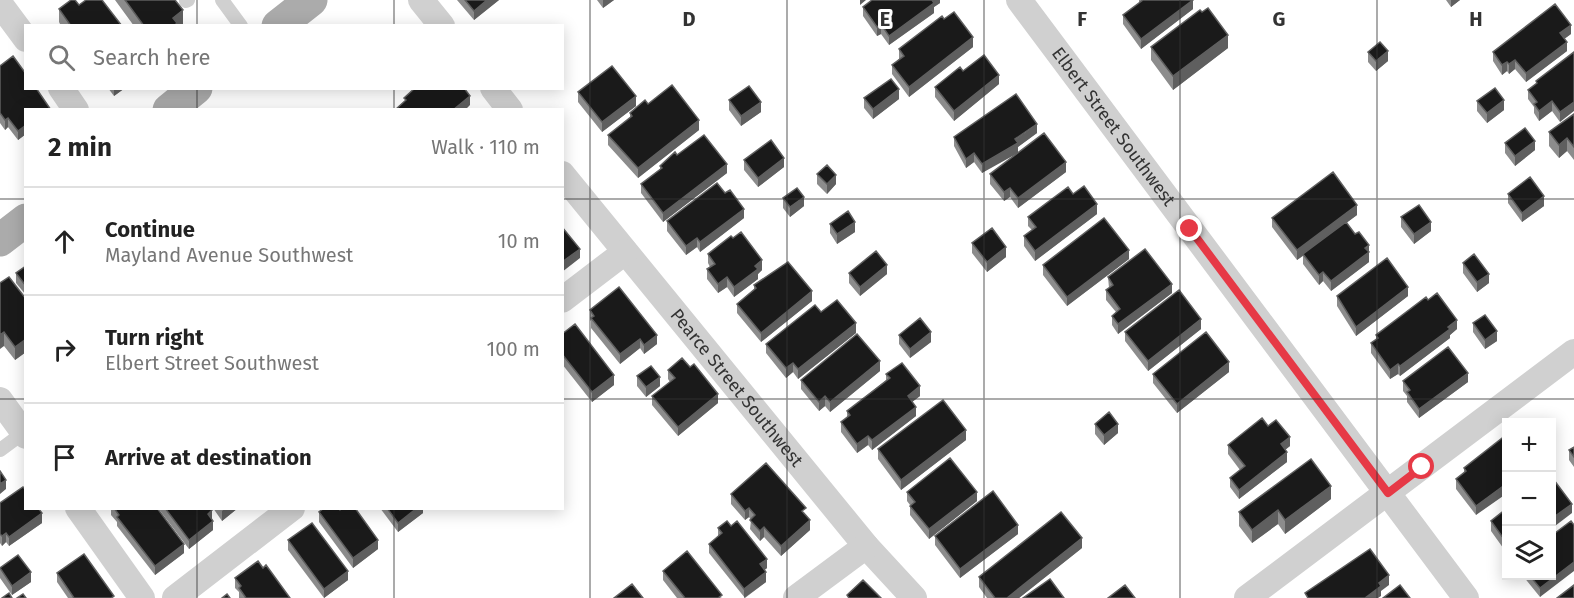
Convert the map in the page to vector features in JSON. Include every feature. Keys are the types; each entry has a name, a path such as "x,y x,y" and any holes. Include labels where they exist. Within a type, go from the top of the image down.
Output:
{"main road":[{"path":"281,24 311,0"},
{"path":"171,108 194,90"},
{"path":"0,240 24,222"}],"street":[{"path":"421,0 440,24"},
{"name":"Elbert Street Southwest","path":"1019,0 1466,598"},
{"path":"0,4 24,36"},
{"path":"62,90 75,108"},
{"path":"495,90 508,108"},
{"name":"Pearce Street Southwest","path":"564,176 866,546 914,598"},
{"path":"564,298 625,252"},
{"path":"1247,598 1574,352"},
{"path":"0,400 24,434"},
{"path":"79,510 142,598"},
{"path":"175,598 289,510"},
{"path":"796,598 866,546"}],"lane":[{"path":"222,0 240,24"},
{"path":"0,450 24,434"}],"building":[{"path":"71,0 75,0 79,5 86,0 102,0 120,24 70,24 59,9"},
{"path":"125,0 175,0 183,10 173,18 176,24 143,24"},
{"path":"465,0 487,0 474,11"},
{"path":"872,0 932,0 934,3 889,36 881,24 877,27 863,7"},
{"path":"1143,0 1193,0 1141,39 1123,15"},
{"path":"1555,4 1571,25 1560,33 1567,42 1526,73 1515,60 1502,65 1493,52"},
{"path":"1208,8 1228,35 1173,76 1151,47 1200,10 1202,12"},
{"path":"954,12 973,37 909,87 892,65 904,56 899,49 942,16 944,19"},
{"path":"1380,42 1388,51 1376,61 1368,52"},
{"path":"1574,52 1574,102 1560,112 1552,101 1539,111 1534,104 1537,102 1528,90 1537,83 1536,81"},
{"path":"984,55 999,75 954,111 935,87 960,67 963,71"},
{"path":"13,56 24,71 24,90 37,90 50,108 24,108 24,126 18,131 8,118 5,120 0,113 0,66"},
{"path":"612,66 636,96 602,122 578,92"},
{"path":"891,79 899,89 873,109 864,98"},
{"path":"672,85 699,120 638,168 608,135 632,116 630,113 645,100 648,104"},
{"path":"749,86 761,102 741,116 729,100"},
{"path":"1495,88 1504,100 1487,113 1477,101"},
{"path":"413,90 466,90 470,96 455,108 397,108 406,100 404,98"},
{"path":"1016,94 1037,124 1015,139 1018,143 982,164 974,153 966,159 954,137"},
{"path":"1574,114 1574,147 1567,138 1559,145 1549,132"},
{"path":"1525,128 1535,141 1515,156 1505,143"},
{"path":"1044,133 1066,162 1018,198 1010,188 1004,192 990,174"},
{"path":"704,135 727,164 663,213 641,184 662,168 660,166 675,152 677,155"},
{"path":"771,140 784,158 758,178 744,160"},
{"path":"827,165 836,175 827,184 817,174"},
{"path":"1333,172 1357,205 1297,250 1272,218"},
{"path":"1530,177 1544,196 1522,213 1508,194"},
{"path":"717,183 725,193 730,190 744,209 700,242 697,238 686,246 667,221"},
{"path":"1084,186 1097,204 1035,251 1024,236 1036,227 1028,217 1068,187 1073,194"},
{"path":"797,188 804,197 790,207 783,198"},
{"path":"1419,205 1431,222 1414,234 1401,217"},
{"path":"848,211 855,222 837,234 830,224"},
{"path":"1104,218 1129,250 1067,297 1043,265"},
{"path":"1346,222 1355,234 1359,232 1369,245 1365,248 1369,252 1331,281 1323,272 1319,275 1303,254"},
{"path":"992,228 1006,247 987,262 972,243"},
{"path":"564,229 580,249 564,261"},
{"path":"741,232 762,260 755,266 758,269 734,287 727,277 718,284 707,269 715,264 708,254 731,236 733,238"},
{"path":"1145,249 1172,284 1118,324 1112,316 1120,309 1106,290 1113,285 1108,277"},
{"path":"876,251 887,265 860,287 849,273"},
{"path":"1474,254 1489,274 1477,282 1463,263"},
{"path":"1387,258 1408,287 1356,327 1337,296"},
{"path":"788,262 812,291 761,333 737,304 756,288 754,285"},
{"path":"24,267 24,283 16,273"},
{"path":"9,277 24,296 24,340 15,347 4,332 0,335 0,283"},
{"path":"619,287 657,335 644,345 640,339 620,354 591,318 594,316 590,310"},
{"path":"1179,290 1201,319 1148,361 1125,332"},
{"path":"1437,293 1457,320 1448,327 1450,329 1400,366 1398,364 1390,370 1371,343 1378,338 1376,335 1426,297 1428,300"},
{"path":"837,300 856,323 798,369 793,363 786,368 766,344 815,305 821,312"},
{"path":"1485,315 1497,331 1485,340 1473,323"},
{"path":"920,318 931,332 910,349 899,335"},
{"path":"575,324 614,375 592,392 564,357 564,332"},
{"path":"1206,332 1229,362 1177,404 1153,374"},
{"path":"857,334 880,361 830,402 825,396 819,402 801,380"},
{"path":"1448,347 1468,373 1419,409 1407,392 1410,390 1403,381"},
{"path":"682,358 690,367 694,364 718,394 678,427 652,396 675,378 668,370"},
{"path":"902,363 920,386 908,396 916,407 872,440 868,436 857,444 841,422 850,415 847,411 890,378 886,374"},
{"path":"651,366 660,377 646,387 637,376"},
{"path":"943,400 966,430 901,480 878,449"},
{"path":"1109,412 1118,424 1104,435 1095,424"},
{"path":"1262,418 1268,426 1276,420 1290,437 1281,444 1287,452 1239,490 1230,478 1245,466 1228,445"},
{"path":"1502,438 1502,487 1476,506 1456,479 1466,471 1464,468"},
{"path":"1574,447 1574,457 1569,450"},
{"path":"950,458 977,492 929,529 910,506 915,502 907,492"},
{"path":"1311,459 1331,486 1285,520 1278,510 1252,530 1239,512"},
{"path":"766,463 806,508 802,511 810,520 781,546 764,527 760,531 750,520 755,515 749,508 745,511 731,494"},
{"path":"0,471 6,480 0,484"},
{"path":"1556,483 1572,504 1556,515"},
{"path":"23,487 24,510 40,510 42,513 9,537 6,533 2,536 0,534 0,503"},
{"path":"993,491 1018,525 960,569 935,536"},
{"path":"115,510 158,510 184,544 155,566 117,517 119,515"},
{"path":"166,510 212,510 208,514 213,521 189,540"},
{"path":"322,510 356,510 378,540 353,558 319,512"},
{"path":"388,510 414,510 398,523"},
{"path":"1061,512 1082,538 1007,598 995,598 979,577"},
{"path":"1502,512 1502,536 1491,521"},
{"path":"727,521 731,526 737,521 767,559 760,564 766,572 744,589 709,544 722,533 718,528"},
{"path":"1571,521 1574,525 1574,562 1556,576 1556,532"},
{"path":"312,523 348,571 324,589 288,540"},
{"path":"1370,549 1389,575 1379,583 1381,586 1365,598 1308,598 1305,593"},
{"path":"687,551 722,595 718,598 685,598 663,571"},
{"path":"84,554 114,596 111,598 74,598 57,573"},
{"path":"18,555 31,572 12,586 0,568"},
{"path":"258,561 263,568 266,565 290,598 246,598 235,578"},
{"path":"1050,579 1064,598 1023,598"},
{"path":"863,580 881,598 849,598 847,595"},
{"path":"1533,580 1550,580 1540,588"},
{"path":"632,584 643,598 614,598"},
{"path":"1125,585 1135,598 1108,598"},
{"path":"1400,585 1410,598 1383,598"},
{"path":"1574,585 1574,598 1557,598"},
{"path":"9,593 12,598 2,598"}],"route":[{"path":"1190,229 1388,493 1422,467"}]}
